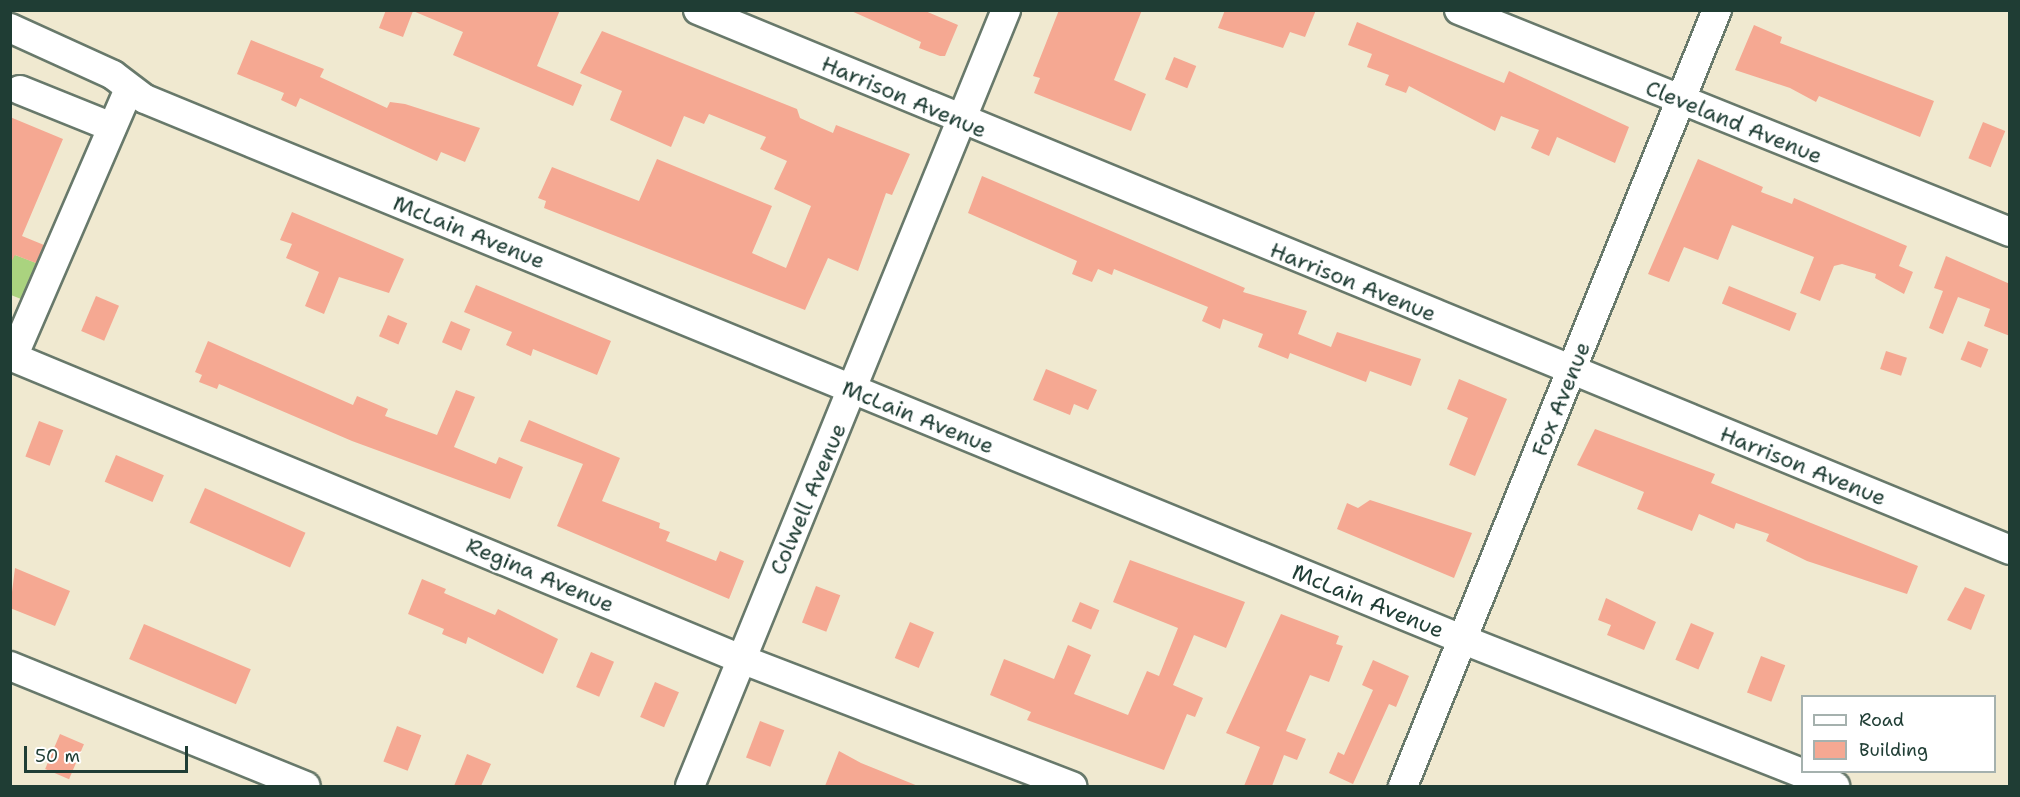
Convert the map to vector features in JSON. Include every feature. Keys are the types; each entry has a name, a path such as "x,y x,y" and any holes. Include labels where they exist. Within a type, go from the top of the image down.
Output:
{"street":[{"name":"Harrison Avenue","path":"698,10 961,121 2010,550"},
{"name":"Colwell Avenue","path":"690,786 1006,10"},
{"name":"Cleveland Avenue","path":"1459,10 2010,232"},
{"name":"Fox Avenue","path":"1403,786 1717,10"},
{"name":"McLain Avenue","path":"10,28 113,75 129,88 853,390 1464,640 1801,773"},
{"path":"12,356 129,88"},
{"path":"21,90 112,126"},
{"name":"Regina Avenue","path":"12,356 741,659 1072,786"},
{"path":"10,666 306,786"},
{"name":"McLain Avenue","path":"1802,773 1835,786"}],"green space":[{"path":"10,253 39,264 26,301 11,295"}],"building":[{"path":"386,10 560,10 537,66 582,85 573,106 453,55 463,32 413,11 403,37 379,28"},
{"path":"849,10 923,10 958,25 945,56 940,56 919,48 921,42"},
{"path":"1059,10 1142,10 1114,80 1146,94 1131,131 1034,93 1040,78 1033,76"},
{"path":"1225,10 1316,10 1305,37 1290,32 1283,48 1218,28"},
{"path":"1357,22 1504,83 1509,71 1629,127 1615,163 1557,137 1549,156 1531,148 1539,130 1501,116 1495,131 1409,86 1406,93 1385,85 1389,75 1367,67 1372,54 1348,45"},
{"path":"1754,25 1782,37 1780,43 1934,101 1920,137 1819,96 1816,102 1790,88 1735,70"},
{"path":"602,31 797,109 800,118 833,133 836,125 910,154 892,195 886,193 858,271 828,258 805,310 544,208 546,201 538,198 552,167 639,201 657,159 772,206 752,253 786,268 811,206 774,189 787,161 760,149 766,137 709,114 704,124 684,116 671,147 610,120 622,91 580,73"},
{"path":"251,40 324,69 320,77 387,108 390,102 405,104 480,128 465,162 441,152 437,161 300,98 296,107 281,100 284,93 237,74"},
{"path":"1174,57 1196,66 1187,88 1165,79"},
{"path":"10,117 63,139 22,236 44,245 36,263 15,255 10,264"},
{"path":"1983,122 2005,131 1991,167 1968,158"},
{"path":"1698,159 1763,187 1761,192 1792,204 1794,198 1907,246 1899,266 1913,272 1904,294 1875,278 1876,274 1842,264 1834,266 1820,301 1800,293 1814,257 1732,225 1718,260 1684,247 1669,282 1648,274"},
{"path":"982,176 1245,288 1243,292 1307,311 1298,334 1331,347 1337,332 1421,359 1411,386 1370,371 1366,382 1290,353 1288,359 1258,347 1263,334 1223,319 1220,329 1202,321 1208,307 1114,269 1112,275 1098,269 1092,282 1072,274 1077,261 968,213"},
{"path":"292,212 404,259 389,293 339,277 324,314 305,306 319,272 286,258 292,244 280,240"},
{"path":"1946,256 2010,284 2010,336 1984,326 1990,309 1958,297 1943,334 1929,328 1943,291 1934,288"},
{"path":"476,285 611,341 597,375 533,349 531,356 506,345 512,332 464,312"},
{"path":"1729,286 1797,313 1790,331 1722,304"},
{"path":"96,296 119,306 104,341 81,331"},
{"path":"388,315 407,323 398,344 379,336"},
{"path":"451,321 470,329 461,350 442,342"},
{"path":"208,341 353,405 357,396 388,409 385,416 437,435 456,390 475,397 454,447 496,464 499,457 523,467 510,499 352,441 219,384 217,389 199,382 202,375 195,372"},
{"path":"1968,341 1988,349 1981,368 1961,360"},
{"path":"1886,351 1907,358 1901,376 1880,369"},
{"path":"1046,369 1097,390 1088,410 1074,404 1070,415 1033,400"},
{"path":"1459,379 1507,399 1475,476 1449,465 1468,418 1447,409"},
{"path":"529,420 620,458 602,501 660,523 659,528 670,532 666,541 716,561 720,551 744,561 729,599 557,526 583,464 520,441"},
{"path":"39,421 63,430 50,466 25,456"},
{"path":"1595,429 1715,474 1711,483 1918,566 1907,594 1807,561 1766,541 1769,534 1736,523 1734,529 1699,514 1692,531 1637,509 1644,492 1577,465"},
{"path":"116,455 164,475 153,502 105,482"},
{"path":"205,488 305,533 290,567 190,523"},
{"path":"1370,500 1472,533 1454,578 1337,529 1347,503 1358,508"},
{"path":"1130,560 1245,602 1226,648 1194,635 1173,685 1203,698 1195,717 1187,714 1164,770 1027,720 1031,712 990,695 1004,659 1054,679 1068,645 1091,655 1074,694 1128,715 1147,671 1159,676 1178,628 1113,602"},
{"path":"15,568 70,591 55,626 10,608"},
{"path":"422,579 446,589 444,593 495,615 498,609 558,639 543,674 468,637 466,644 442,634 444,629 408,614"},
{"path":"816,586 840,595 826,632 802,622"},
{"path":"1965,587 1985,595 1971,630 1947,620"},
{"path":"1606,598 1656,622 1644,650 1607,635 1611,625 1598,620"},
{"path":"1080,602 1099,610 1091,630 1072,621"},
{"path":"1281,614 1339,636 1336,644 1343,646 1329,682 1310,675 1286,731 1306,739 1297,760 1284,755 1272,786 1244,786 1260,747 1226,733"},
{"path":"910,622 934,632 919,668 895,658"},
{"path":"1691,623 1714,633 1698,670 1675,660"},
{"path":"144,624 251,669 236,704 129,659"},
{"path":"591,652 614,662 599,697 576,687"},
{"path":"1761,656 1785,665 1771,702 1747,692"},
{"path":"1373,660 1409,676 1396,707 1389,704 1353,784 1329,773 1338,752 1344,755 1373,690 1362,685"},
{"path":"655,682 679,692 664,727 640,717"},
{"path":"760,721 784,730 770,767 746,757"},
{"path":"397,726 421,735 408,771 383,761"},
{"path":"60,734 84,744 69,779 45,769"},
{"path":"839,751 861,763 918,786 825,786"},
{"path":"467,754 491,764 481,786 454,786"}]}
